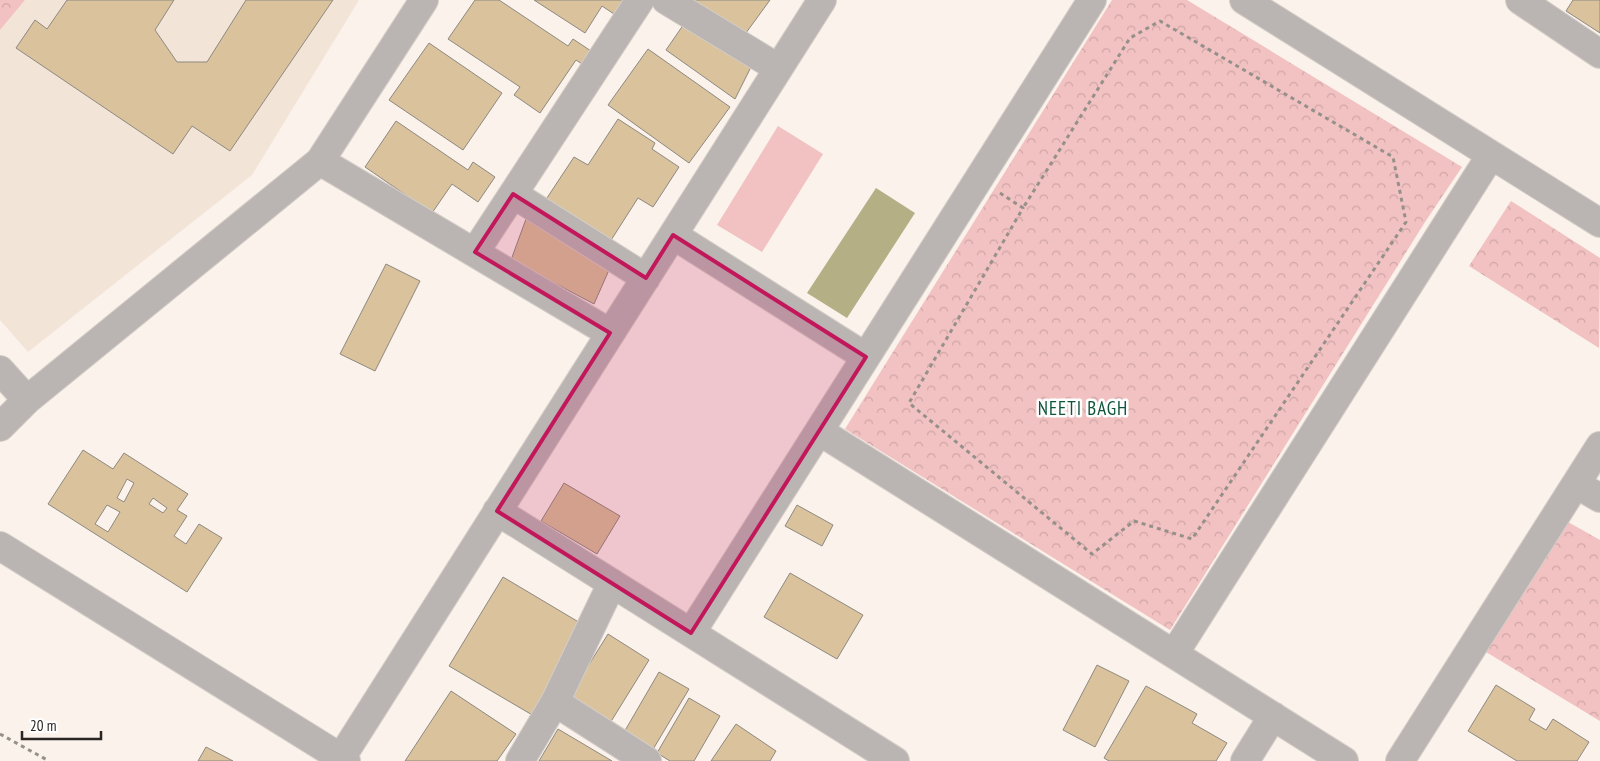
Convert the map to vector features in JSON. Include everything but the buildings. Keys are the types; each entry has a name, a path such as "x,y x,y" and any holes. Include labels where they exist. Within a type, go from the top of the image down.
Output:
{"street":[{"path":"0,427 27,400 320,161 424,0"},
{"path":"475,252 640,0"},
{"path":"666,0 778,68"},
{"path":"0,546 344,759 610,333 822,0"},
{"path":"691,633 1092,0"},
{"path":"1244,0 1600,224"},
{"path":"1520,0 1600,54"},
{"path":"1174,654 1491,155"},
{"path":"320,161 610,333"},
{"path":"513,194 646,278"},
{"path":"672,235 866,357"},
{"path":"0,370 27,400"},
{"path":"819,431 1344,761"},
{"path":"1400,761 1600,446"},
{"path":"1576,484 1600,498"},
{"path":"498,511 895,761"},
{"path":"520,761 555,702 612,583"},
{"path":"555,702 647,761"},
{"path":"1245,761 1273,716"}],"path":[{"path":"1160,22 1393,157 1406,222 1192,540 1134,521 1092,554 909,403 1023,208 1130,38 1160,22"},
{"path":"978,180 1023,208"},
{"path":"0,734 49,761"}],"highlighted area":[{"path":"513,194 646,278 673,235 866,357 691,633 497,511 610,333 475,252"}],"shaded area":[{"path":"25,0 359,0 252,175 28,352 0,320 0,30"},
{"path":"876,188 915,213 847,318 807,293"}],"green space":[{"path":"0,0 25,0 0,30"},
{"path":"1112,0 1187,0 1462,167 1425,222 1170,630 845,429"},
{"path":"778,126 823,154 762,252 717,225"},
{"path":"1511,201 1600,258 1599,348 1469,266"},
{"path":"1568,522 1600,540 1600,721 1486,652"}],"district":[{"name":"NEETI BAGH","path":"1083,408"}]}
